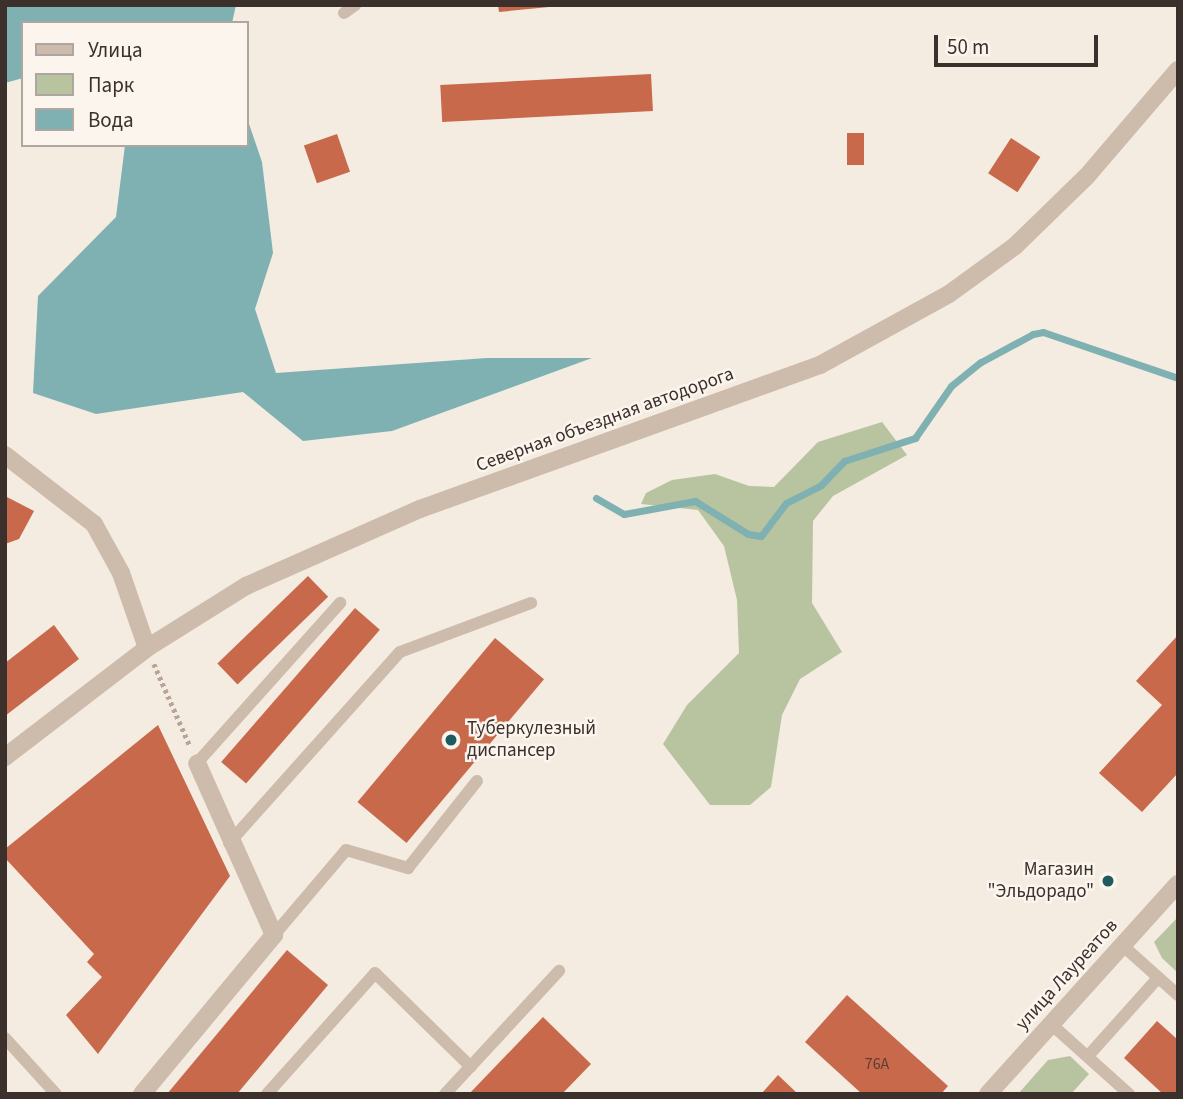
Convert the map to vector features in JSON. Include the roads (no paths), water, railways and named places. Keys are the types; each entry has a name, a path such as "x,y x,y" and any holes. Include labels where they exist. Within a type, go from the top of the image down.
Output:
{"street":[{"name":"Северная объездная автодорога","path":"5,757 148,648 246,586 336,544 559,457 820,365 949,294 1015,246 1087,176 1178,70"},
{"path":"5,456 94,524 121,573 148,648"},
{"path":"142,1094 274,935 229,843 197,763"},
{"name":"улица Лауреатов","path":"988,1094 1178,884"}],"lane":[{"path":"197,763 340,603"},
{"path":"229,843 400,652 531,603"},
{"path":"274,935 346,850 408,868 477,781"},
{"path":"1122,945 1178,995"},
{"path":"445,1094 559,971"},
{"path":"267,1094 375,972 471,1067"},
{"path":"1087,1056 1158,978"},
{"path":"1051,1024 1129,1094"},
{"path":"5,1038 56,1094"}],"water":[{"path":"5,5 236,5 232,21 21,21 21,79 5,83"},
{"path":"248,121 262,162 273,253 255,309 276,373 487,358 592,358 392,431 303,441 243,392 96,414 33,393 38,296 116,217 125,147 248,147"}],"waterway":[{"path":"596,498 624,514 695,501 748,534 761,536 786,503 821,485 844,461 915,438 951,386 981,362 1033,334 1043,332 1178,378"}],"place":[{"name":"Туберкулезный диспансер","path":"451,740"},
{"name":"Магазин \"Эльдорадо\"","path":"1108,881"}]}
